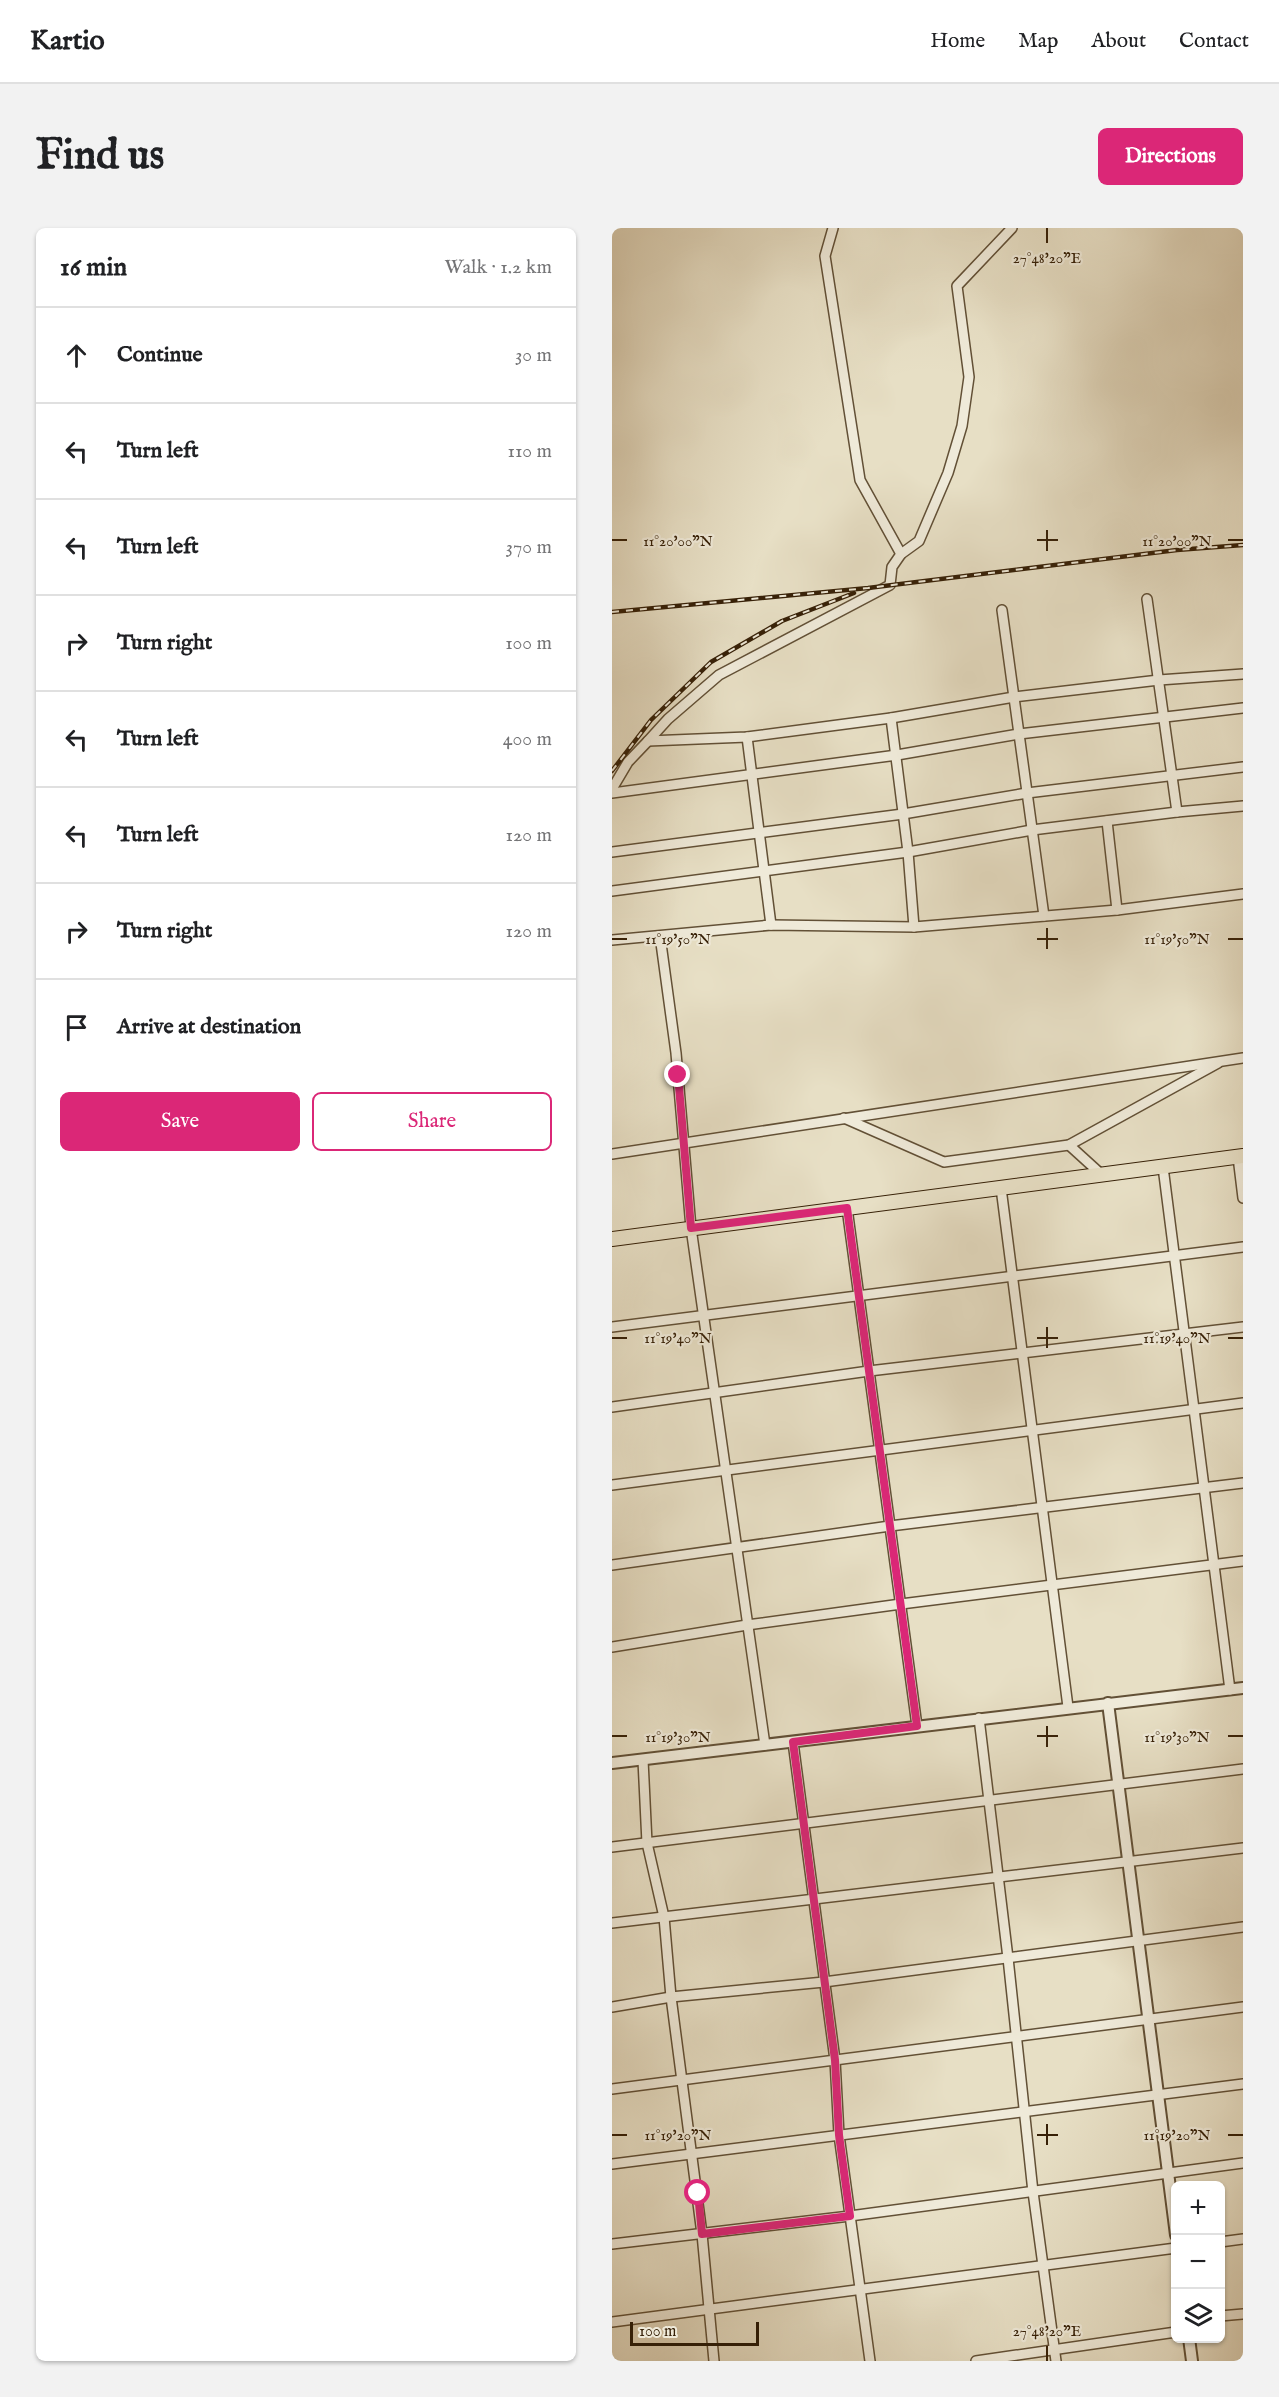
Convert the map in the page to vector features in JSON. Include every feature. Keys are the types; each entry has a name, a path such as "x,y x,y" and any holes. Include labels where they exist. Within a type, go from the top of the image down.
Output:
{"main road":[{"path":"612,1239 1241,1157"}],"street":[{"path":"833,228 825,256 860,480 901,554"},
{"path":"612,791 628,762 719,675 890,585 892,567 901,554 919,541 948,473 962,426 969,377 957,286 1012,228"},
{"path":"1147,599 1177,812"},
{"path":"1002,610 1044,916"},
{"path":"648,741 747,737 891,718 1014,697 1159,680 1243,674"},
{"path":"612,791 752,776 897,756 1019,734 1243,708"},
{"path":"891,718 908,852 914,927"},
{"path":"747,737 771,925"},
{"path":"612,852 903,814 1027,793 1243,767"},
{"path":"612,891 908,852 1032,830 1243,806"},
{"path":"1107,820 1117,910"},
{"path":"612,940 771,925 914,927 1117,910 1243,894"},
{"path":"660,936 676,1053 691,1228 765,1745"},
{"path":"612,1154 1243,1058"},
{"path":"843,1118 944,1162 1069,1145 1223,1060"},
{"path":"1069,1145 1102,1175"},
{"path":"1241,1157 1243,1198"},
{"path":"1162,1167 1230,1690"},
{"path":"1001,1188 1068,1707"},
{"path":"847,1208 917,1726"},
{"path":"612,1327 1243,1247"},
{"path":"612,1407 869,1371 1243,1327"},
{"path":"612,1485 1243,1403"},
{"path":"612,1565 890,1526 1243,1483"},
{"path":"612,1647 747,1625 1053,1583 1243,1561"},
{"path":"612,1763 1243,1688"},
{"path":"1108,1703 1171,2196"},
{"path":"979,1718 1033,2192 1045,2265 1056,2361"},
{"path":"793,1742 835,2060 839,2135 870,2361"},
{"path":"643,1760 647,1843 664,1917 670,1997 693,2153 714,2361"},
{"path":"612,1847 1243,1769"},
{"path":"612,1923 1243,1848"},
{"path":"612,2007 670,1997 824,1982 1243,1927"},
{"path":"612,2090 1243,2007"},
{"path":"612,2163 1243,2084"},
{"path":"612,2244 850,2216 1243,2163"},
{"path":"1225,2241 1243,2239"},
{"path":"612,2322 1171,2249"},
{"path":"1225,2316 1243,2314"},
{"path":"976,2361 1171,2333"},
{"path":"1190,2343 1192,2361"},
{"path":"1018,2361 1034,2353"}],"railway":[{"path":"612,612 868,588 1177,550 1243,545"},
{"path":"612,771 651,720 711,662 782,621 854,593"}],"route":[{"path":"678,1075 691,1228 847,1208 917,1726 793,1742 835,2060 839,2135 850,2216 702,2234 698,2193"}]}
